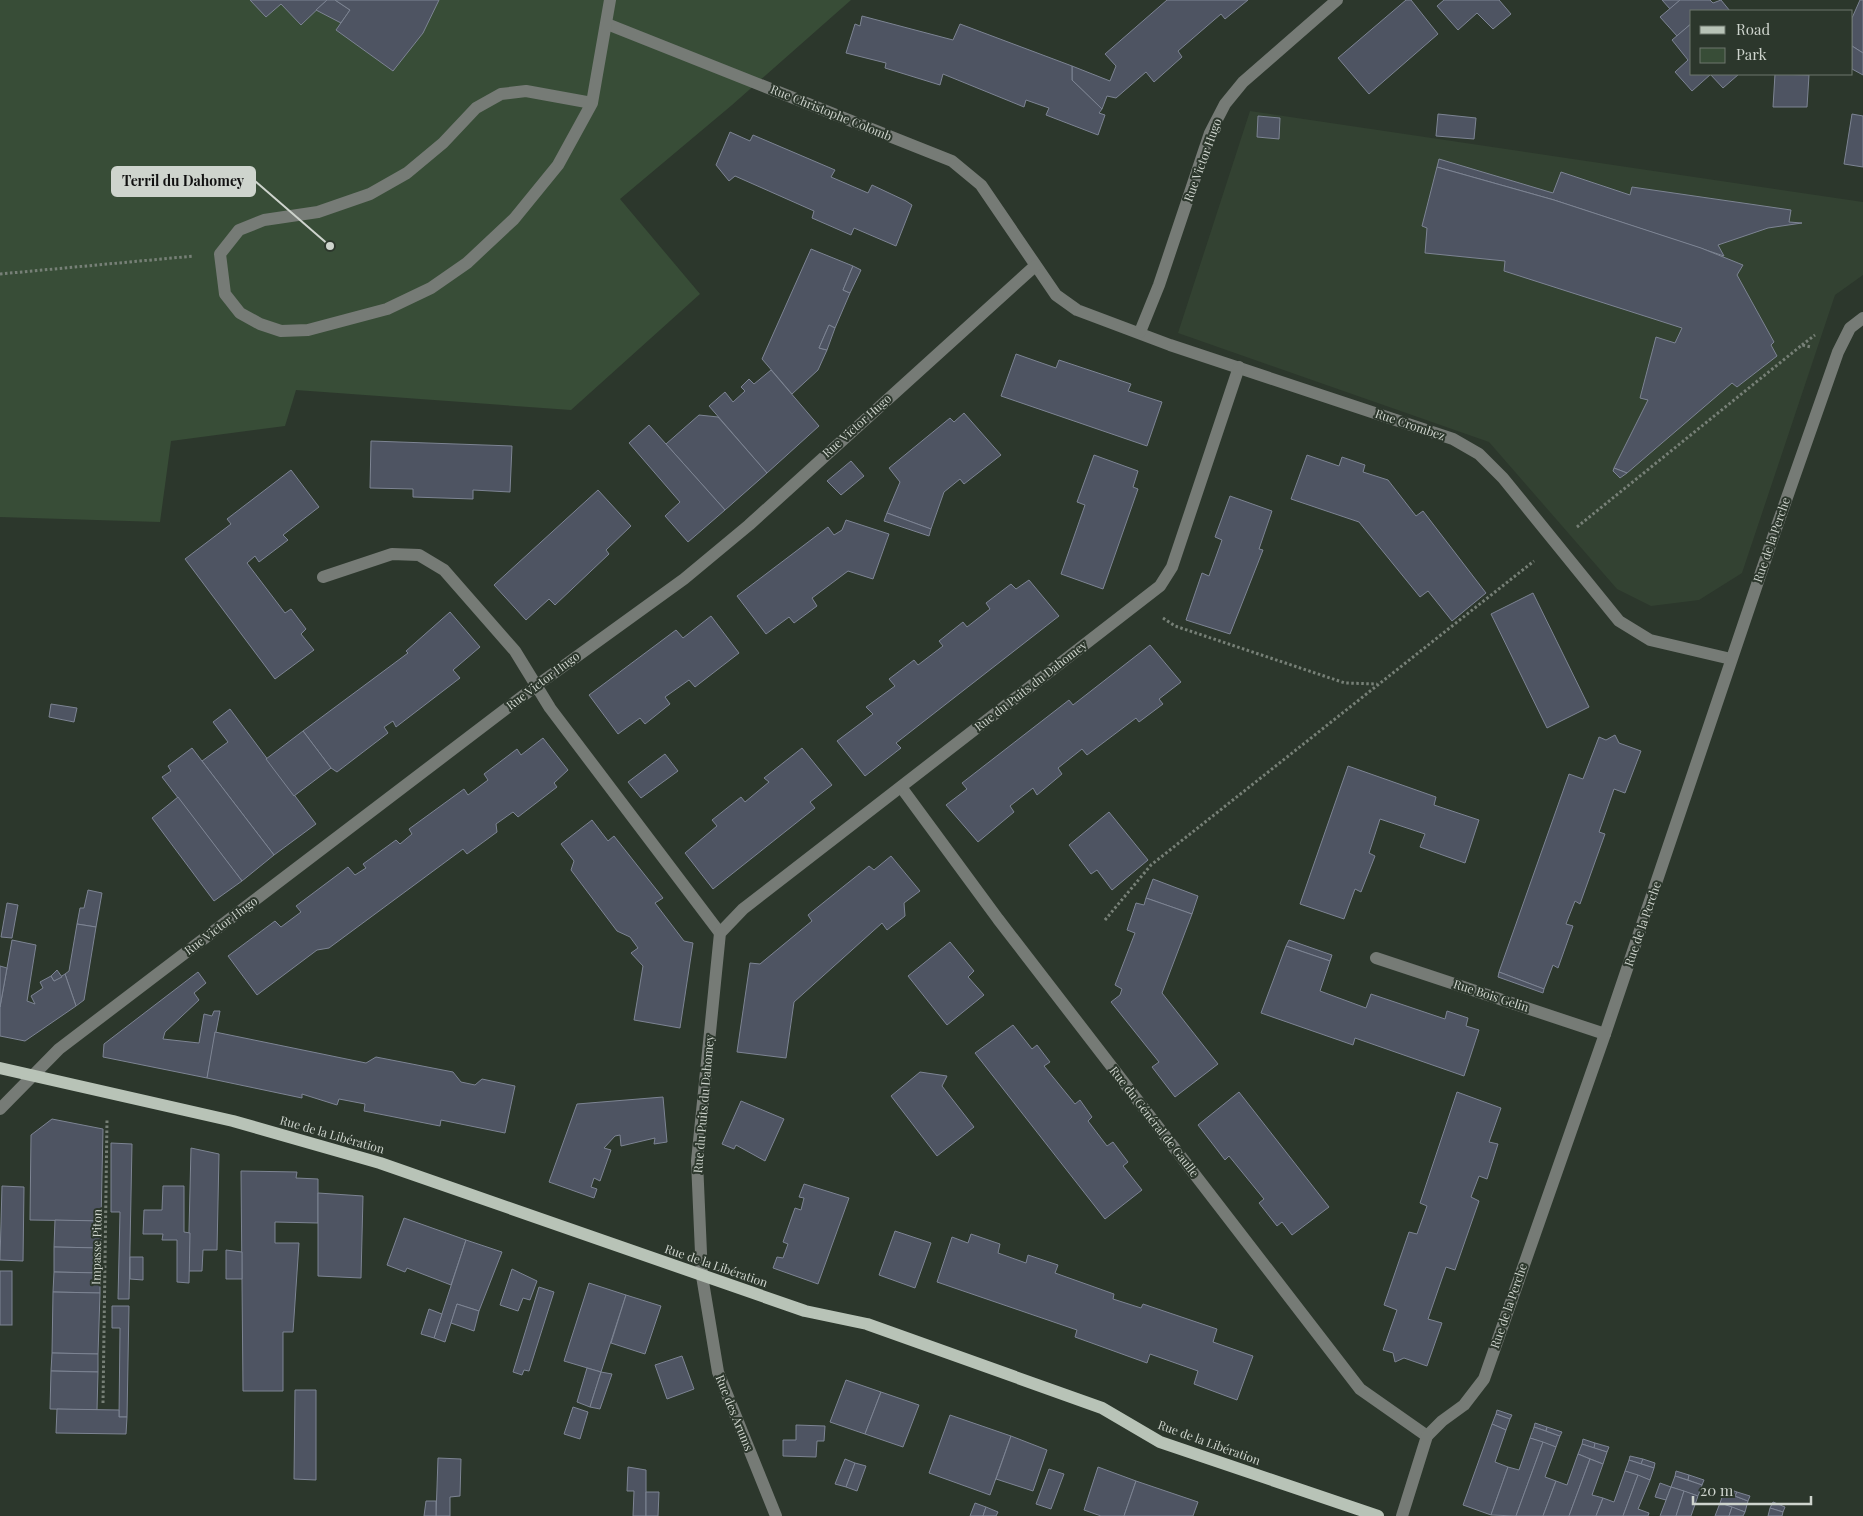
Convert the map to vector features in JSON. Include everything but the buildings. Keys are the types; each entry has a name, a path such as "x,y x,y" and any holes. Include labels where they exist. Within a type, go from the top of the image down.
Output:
{"main road":[{"name":"Rue de la Libération","path":"0,1068 233,1121 380,1163 805,1311 868,1324 1102,1408 1160,1442 1378,1516"}],"street":[{"path":"592,103 526,91 500,94 476,108 443,143 407,173 378,190 318,212 264,220 239,230 220,254 225,294 240,313 260,324 281,331 308,330 387,309 431,288 467,263 514,219 558,165 592,103 610,0"},
{"name":"Rue Victor Hugo","path":"1140,332 1159,285 1210,134 1225,104 1243,82 1337,0"},
{"name":"Rue Christophe Colomb","path":"607,24 952,161 981,185 1035,266"},
{"name":"Rue Victor Hugo","path":"0,1109 59,1048 536,686 684,578 749,525 1035,266"},
{"name":"Rue Crombez","path":"1035,266 1056,295 1076,310 1453,439 1479,454 1504,478 1618,621 1650,640 1731,659"},
{"name":"Rue de la Perche","path":"1402,1516 1427,1436 1442,1421 1464,1405 1484,1379 1605,1034 1731,659 1838,352 1850,328 1863,318"},
{"name":"Rue du Puits du Dahomey","path":"702,1276 697,1161 720,933 743,909 1160,586 1172,567 1239,367"},
{"path":"323,577 392,554 419,555 444,570 515,651 550,708 720,933"},
{"name":"Rue du Général de Gaulle","path":"900,787 998,919 1360,1389 1427,1436"},
{"name":"Rue Bois Gelin","path":"1376,958 1605,1034"},
{"name":"Rue des Arums","path":"702,1276 718,1372 776,1516"}],"path":[{"path":"0,274 220,254"},
{"path":"1105,920 1151,865 1556,544 1802,345 1838,352"},
{"path":"1139,603 1175,626 1345,683 1377,684"},
{"name":"Impasse Piton","path":"102,1403 108,1139 106,1092"}],"shaded area":[{"path":"1250,111 1863,202 1863,275 1835,295 1742,573 1699,600 1651,606 1617,589 1489,442 1178,333"}],"green space":[{"path":"0,0 851,0 732,105 620,199 700,294 571,410 296,390 285,426 171,441 160,522 0,517"}],"place":[{"name":"Terril du Dahomey","path":"330,246"}]}
